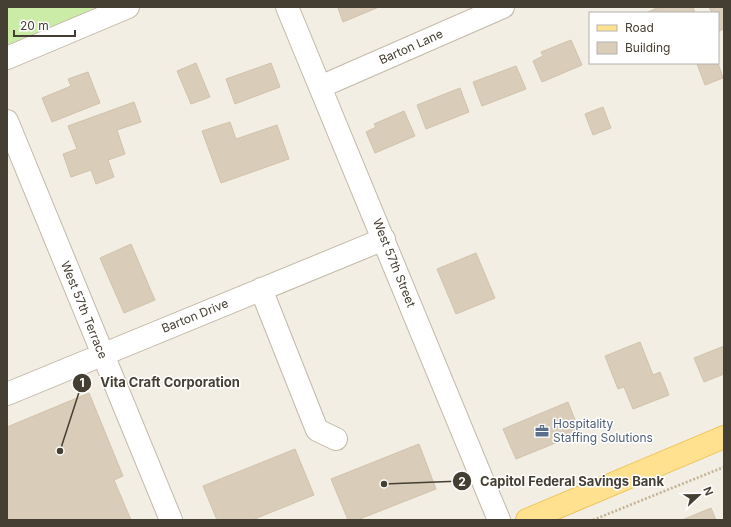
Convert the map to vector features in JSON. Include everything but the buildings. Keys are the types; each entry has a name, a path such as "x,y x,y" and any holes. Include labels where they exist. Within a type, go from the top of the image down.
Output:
{"main road":[{"path":"526,520 724,437"}],"street":[{"path":"7,58 128,7"},
{"name":"West 57th Street","path":"287,7 499,520"},
{"name":"Barton Lane","path":"320,87 503,7"},
{"name":"West 57th Terrace","path":"7,121 171,520"},
{"name":"Barton Drive","path":"7,394 384,239"},
{"path":"261,289 317,430 336,439"}],"path":[{"path":"593,520 724,467"}],"green space":[{"path":"7,7 99,7 7,45"}],"place":[{"name":"Hospitality Staffing Solutions","path":"542,431"},
{"name":"Vita Craft Corporation","path":"60,451"},
{"name":"Capitol Federal Savings Bank","path":"384,484"}]}
